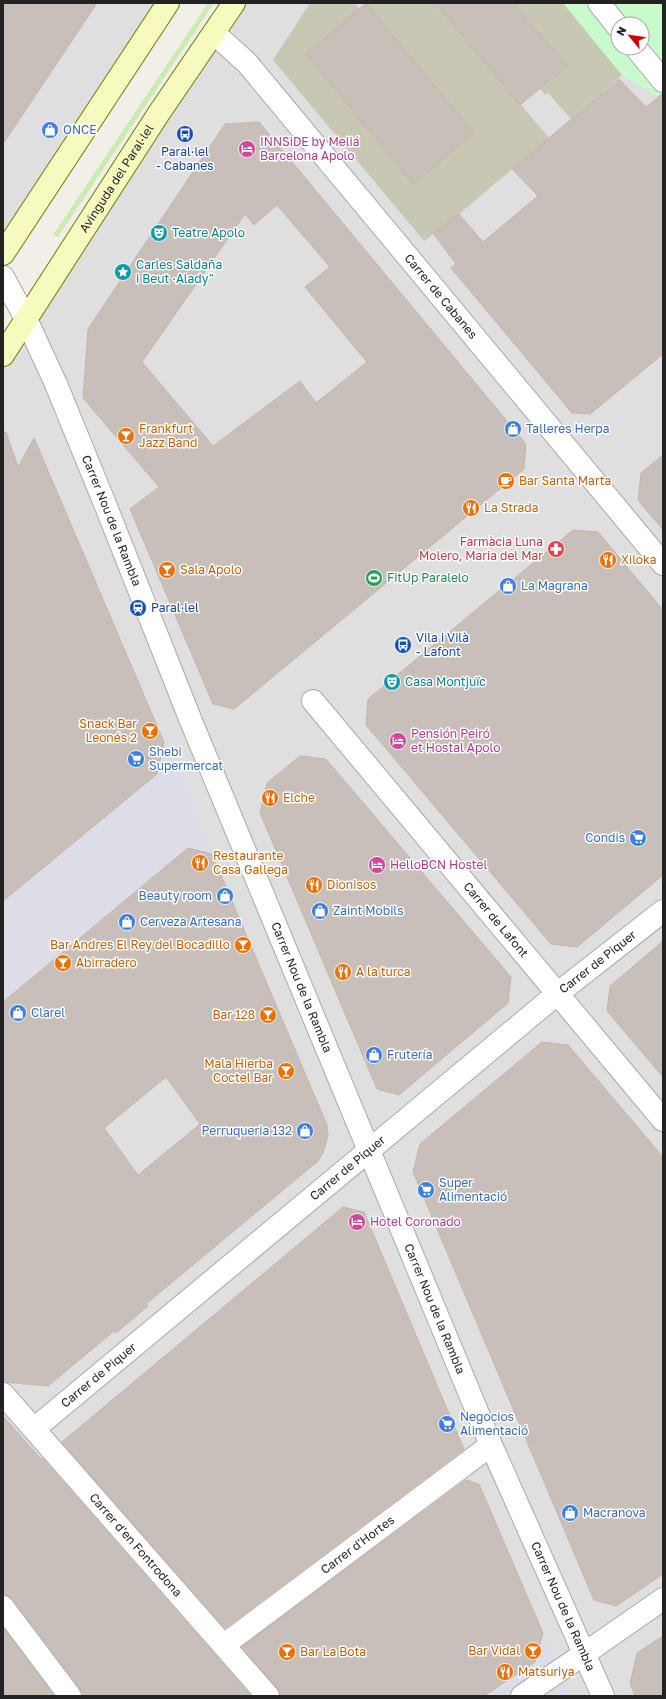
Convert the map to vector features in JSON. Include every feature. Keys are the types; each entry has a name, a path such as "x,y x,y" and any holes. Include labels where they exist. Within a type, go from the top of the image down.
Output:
{"main road":[{"path":"3,254 168,3"},
{"name":"Avinguda del Paral·lel","path":"3,355 234,3"}],"street":[{"path":"598,3 610,17"},
{"name":"Carrer de Cabanes","path":"214,33 247,62 663,564"},
{"path":"643,56 663,81"},
{"name":"Carrer Nou de la Rambla","path":"3,277 26,319 56,384 191,721 491,1445 603,1696"},
{"name":"Carrer de Lafont","path":"313,701 663,1120"},
{"name":"Carrer de Piquer","path":"34,1429 557,994 663,911"},
{"name":"Carrer d'en Fontrodona","path":"3,1394 268,1696"},
{"name":"Carrer d'Hortes","path":"224,1645 491,1445"},
{"path":"522,1696 663,1599"},
{"path":"3,1607 70,1696"}],"shaded area":[{"path":"3,3 168,3 3,254"},
{"path":"234,3 663,3 663,1696 3,1696 3,355"},
{"path":"310,3 355,3 360,9 306,54 413,183 474,133 366,3 435,3 549,138 459,214 424,241 273,60"},
{"path":"513,3 563,3 622,75 571,119 548,93 545,95 540,88 567,66"},
{"path":"164,742 180,770 212,854 188,848 3,1002 3,901"},
{"path":"546,1634 569,1696 486,1696 535,1663"}],"green space":[{"path":"208,3 214,3 58,237 53,235"},
{"path":"563,3 663,3 663,104 658,97 622,75"}],"building":[{"path":"3,3 97,3 3,144"},
{"path":"366,3 474,133 413,184 306,54"},
{"path":"435,3 513,3 567,66 520,105"},
{"path":"619,79 646,107 663,93 663,354 590,414 572,413 451,268 456,264 433,233 459,214 483,242 538,196 512,169"},
{"path":"259,122 526,444 524,469 234,709 213,704 130,509 159,487 83,398 88,329 225,124","holes":["277,205 330,267 305,287 367,362 316,403 300,381 213,446 142,362 245,214 254,225"]},
{"path":"3,432 6,432 18,467 34,438 164,742 157,774 3,901"},
{"path":"663,455 663,530 638,500 641,473"},
{"path":"573,530 598,532 663,610 663,875 577,947 551,944 366,725 368,699"},
{"path":"300,756 326,759 511,977 508,1003 399,1095 377,1089 260,813 267,783"},
{"path":"188,848 212,854 327,1125 328,1135 323,1153 318,1161 146,1304 148,1306 116,1333 114,1331 48,1386 3,1382 3,1002","holes":["166,1077 200,1124 138,1175 104,1128"]},
{"path":"663,941 663,1077 607,1011 610,986"},
{"path":"542,1042 568,1045 663,1157 663,1574 616,1606 594,1600 413,1172 420,1144"},
{"path":"343,1207 364,1212 464,1449 225,1628 62,1442"},
{"path":"3,1416 41,1459 42,1458 251,1696 82,1696 80,1688 13,1599 3,1595"},
{"path":"466,1480 479,1484 543,1633 535,1662 484,1696 280,1696 277,1688 242,1647"},
{"path":"3,1628 54,1696 3,1696"},
{"path":"663,1636 663,1696 635,1696 630,1683 637,1653"}],"place":[{"name":"ONCE","path":"50,130"},
{"name":"Paral·lel - Cabanes","path":"185,134"},
{"name":"INNSiDE by Meliá Barcelona Apolo","path":"247,149"},
{"name":"Teatre Apolo","path":"159,233"},
{"name":"Carles Saldaña i Beut ·Alady\"","path":"123,272"},
{"name":"Talleres Herpa","path":"513,429"},
{"name":"Frankfurt Jazz Band","path":"126,436"},
{"name":"Bar Santa Marta","path":"506,481"},
{"name":"La Strada","path":"471,508"},
{"name":"Farmàcia Luna Molero, Maria del Mar","path":"556,549"},
{"name":"Xiloka","path":"608,560"},
{"name":"Sala Apolo","path":"167,570"},
{"name":"FitUp Paralelo","path":"374,578"},
{"name":"La Magrana","path":"508,586"},
{"name":"Paral·lel","path":"138,608"},
{"name":"Vila i Vilà - Lafont","path":"403,645"},
{"name":"Casa Montjuïc","path":"392,682"},
{"name":"Snack Bar Leonés 2","path":"150,731"},
{"name":"Pensión Peiró et Hostal Apolo","path":"398,741"},
{"name":"Shebi Supermercat","path":"136,759"},
{"name":"Elche","path":"270,798"},
{"name":"Condis","path":"638,838"},
{"name":"Restaurante Casa Gallega","path":"200,863"},
{"name":"HelloBCN Hostel","path":"377,865"},
{"name":"Dionisos","path":"314,885"},
{"name":"Beauty room","path":"225,896"},
{"name":"Zaint Mobils","path":"320,911"},
{"name":"Cerveza Artesana","path":"127,922"},
{"name":"Bar Andres El Rey del Bocadillo","path":"243,945"},
{"name":"Abirradero","path":"63,963"},
{"name":"A la turca","path":"343,972"},
{"name":"Clarel","path":"18,1013"},
{"name":"Bar 128","path":"268,1015"},
{"name":"Frutería","path":"374,1055"},
{"name":"Mala Hierba Coctel Bar","path":"286,1071"},
{"name":"Perruqueria 132","path":"305,1131"},
{"name":"Super Alimentació","path":"426,1190"},
{"name":"Hotel Coronado","path":"357,1222"},
{"name":"Negocios Alimentació","path":"447,1424"},
{"name":"Macranova","path":"570,1513"},
{"name":"Bar Vidal","path":"533,1651"},
{"name":"Bar La Bota","path":"287,1652"},
{"name":"Matsuriya","path":"505,1672"}]}
